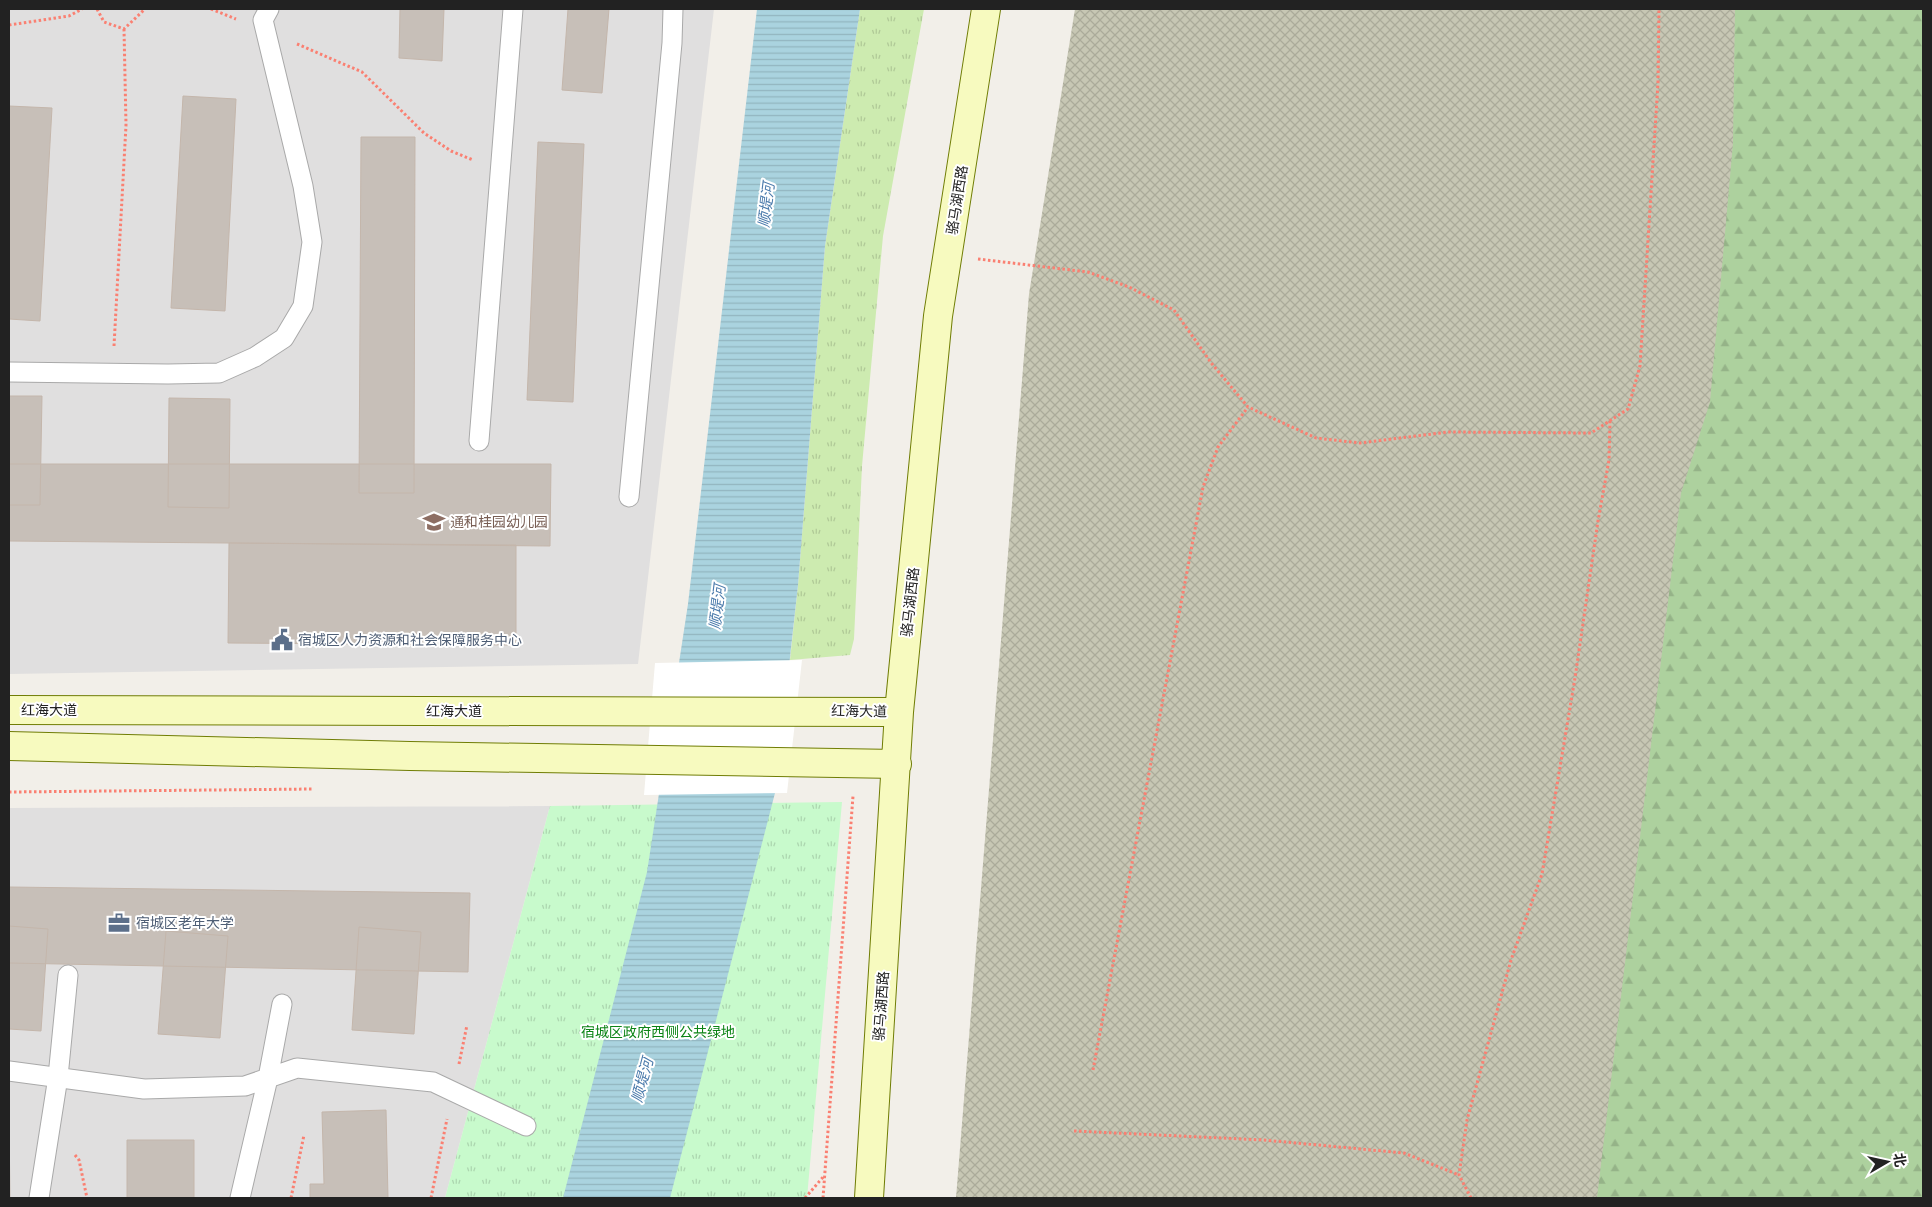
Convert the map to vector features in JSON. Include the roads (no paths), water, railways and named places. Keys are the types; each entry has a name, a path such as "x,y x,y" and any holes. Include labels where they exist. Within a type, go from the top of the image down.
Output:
{"main road":[{"name":"骆马湖西路","path":"869,1198 900,712 938,316 986,9"},
{"name":"红海大道","path":"9,710 900,712"},
{"path":"9,746 410,756 897,764"}],"lane":[{"path":"9,372 113,374 219,373 255,356 284,338 303,306 312,242 303,186 266,31 264,20 269,9"},
{"path":"478,441 514,9"},
{"path":"629,496 672,43 673,9"},
{"path":"38,1198 58,1077 68,975"},
{"path":"240,1198 268,1078 282,1004"},
{"path":"9,1071 144,1089 245,1086 297,1068 433,1082 526,1126"}],"water":[{"name":"顺堤河","path":"757,9 860,9 825,246 798,585 775,793 670,1198 563,1198 647,872 688,604"}],"place":[{"name":"通和桂园幼儿园","path":"434,522"},
{"name":"宿城区人力资源和社会保障服务中心","path":"282,640"},
{"name":"宿城区老年大学","path":"119,923"}],"park label":[{"name":"宿城区政府西侧公共绿地","path":"658,1032"}]}
